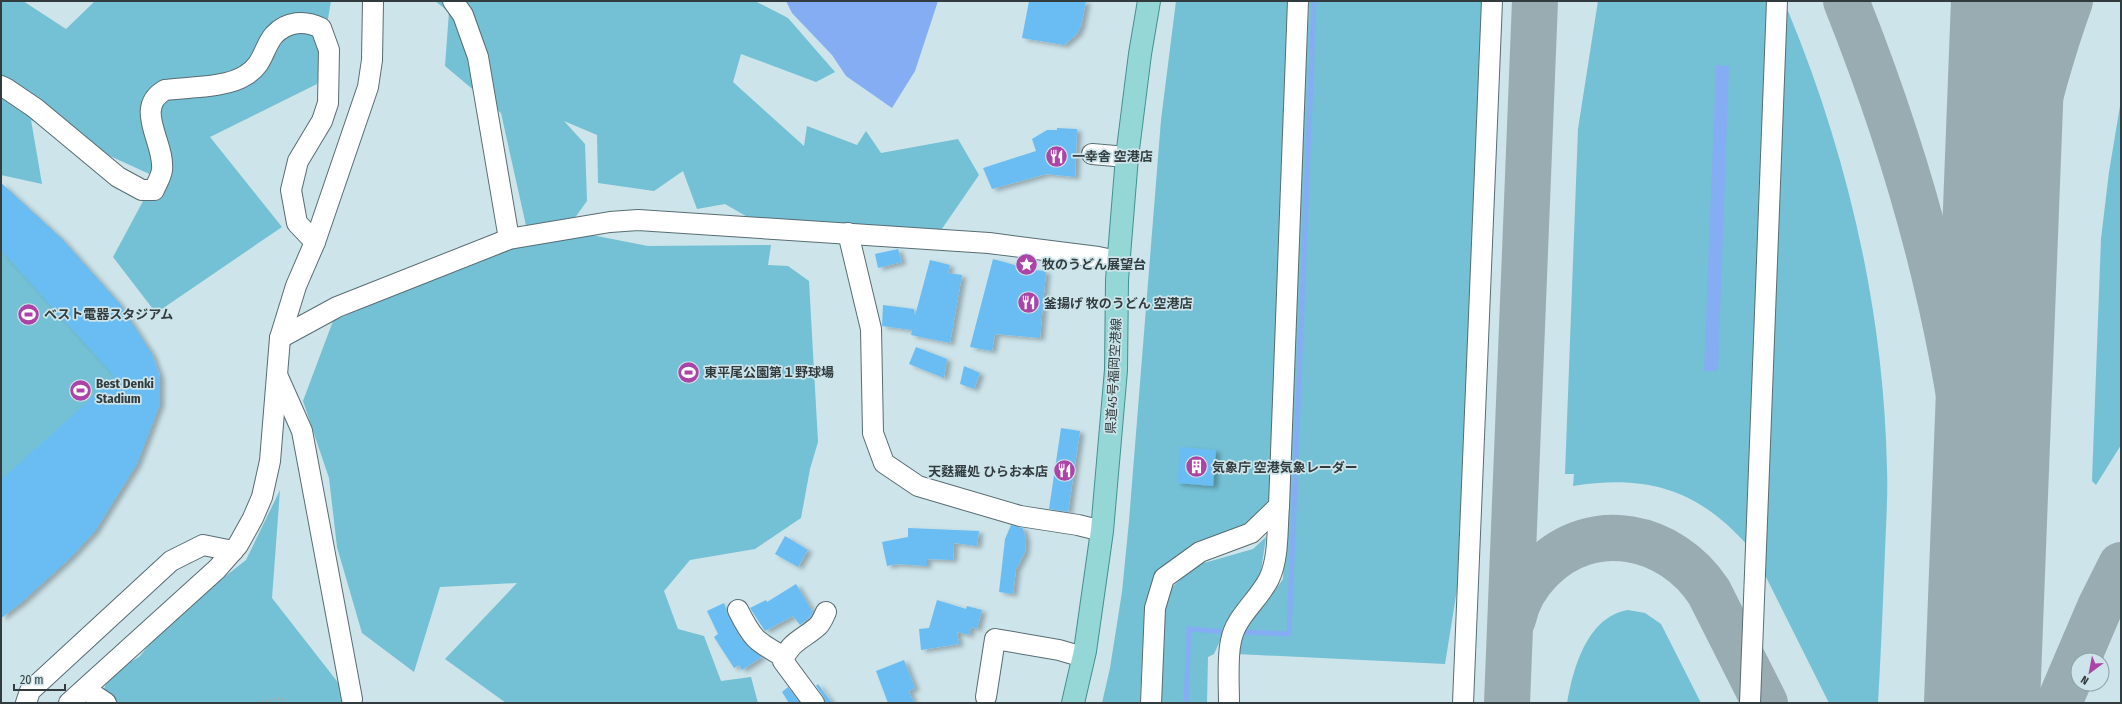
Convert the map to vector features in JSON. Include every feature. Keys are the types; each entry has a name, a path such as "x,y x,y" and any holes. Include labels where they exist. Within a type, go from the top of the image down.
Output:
{"main road":[{"name":"県道45号福岡空港線","path":"1072,703 1083,657 1102,531 1110,404 1114,368 1118,261 1127,157 1140,54 1149,1"}],"street":[{"path":"69,703 217,569 232,551 253,518 262,497 270,461 280,338 296,286 315,242 368,86 372,60 373,1"},
{"path":"453,1 463,15 478,56 509,239"},
{"path":"1229,703 1230,642 1236,624 1268,580 1274,566 1279,506 1298,1"},
{"path":"1463,703 1492,1"},
{"path":"1750,703 1777,1"},
{"path":"1,86 7,88 35,108 118,177 142,190 154,190 162,170 162,160 151,116 151,104 157,95 165,90 228,83 246,75 261,61 274,36 292,23 308,22 321,28 329,50 328,103 322,121 298,161 291,190 297,223 315,242"},
{"path":"1092,154 1127,157"},
{"path":"280,338 337,307 509,239 610,222 638,220 989,243 1070,258 1118,261"},
{"path":"848,233 871,329 873,433 884,463 918,486 977,497 1021,511 1102,531"},
{"path":"277,376 302,431 352,699"},
{"path":"1151,703 1155,608 1164,578 1200,552 1251,533 1279,506"},
{"path":"26,703 30,691 171,561 203,544 232,551"},
{"path":"738,610 749,633 756,641 784,657"},
{"path":"814,703 783,661 793,644 819,625 826,612"},
{"path":"986,697 995,639 1059,650 1083,657"},
{"path":"1218,703 1219,683 1230,656"},
{"path":"85,688 106,703"}],"path":[{"path":"258,703 281,698 285,703"}],"shaded area":[{"path":"1,1 23,1 66,29 95,1 331,1 317,84 210,137 282,227 156,313 113,257 156,177 31,120 42,184 1,175"},
{"path":"435,1 755,1 788,18 835,72 816,82 741,54 733,82 804,146 807,126 857,145 866,131 881,153 958,139 979,175 937,236 894,226 884,241 772,231 725,204 697,209 683,171 654,191 598,183 597,135 564,121 585,144 587,201 566,230 648,246 771,245 768,265 788,266 809,281 818,442 810,469 801,518 755,549 690,560 664,591 678,629 704,636 721,681 751,677 758,703 506,703 445,659 517,583 440,587 414,672 362,633 337,547 329,478 303,401 333,321 475,260 527,230 501,113 445,66 449,12"},
{"path":"786,1 938,1 915,71 892,108 846,76 832,55 792,13"},
{"path":"1176,1 1290,1 1272,499 1245,525 1156,574 1145,603 1140,703 1102,703 1110,668 1122,592 1161,120"},
{"path":"1309,1 1491,1 1465,540 1445,664 1237,654 1248,623 1267,602 1283,579"},
{"path":"1598,1 1772,1 1749,547 1711,512 1691,499 1648,485 1625,482 1573,486 1574,474 1565,474 1578,129"},
{"path":"1781,10 1788,11 1809,66 1845,178 1859,236 1879,352 1887,469 1887,510 1878,703 1829,703 1763,571"},
{"path":"1716,65 1729,66 1718,371 1704,371"},
{"path":"2121,100 2121,445 2096,485 2092,481 2101,239 2109,172"},
{"name":"Best Denki Stadium","path":"1,183 62,239 119,303 152,354 160,404 137,464 95,531 71,557 22,602 1,618"},
{"path":"280,490 272,598 354,703 98,703 107,682 120,668 139,657 170,620 246,560"},
{"path":"1266,537 1261,571 1251,593 1230,619 1214,654 1208,657 1207,703 1159,703 1163,611 1171,588 1197,565 1253,549"},
{"path":"1628,610 1645,613 1661,624 1701,703 1567,703 1578,660 1592,633 1602,623 1614,615"}],"building":[{"path":"1029,1 1086,1 1081,26 1077,34 1064,45 1022,38"},
{"path":"1057,128 1077,129 1075,177 1046,174 992,189 983,168 1036,151 1032,139 1047,130 1057,130"},
{"name":"Best Denki Stadium","path":"1,183 62,239 119,303 152,354 160,376 160,404 137,464 95,531 71,557 22,602 1,618 1,480 115,377 1,250"},
{"path":"898,249 902,262 878,268 875,254"},
{"path":"993,259 1033,270 1046,271 1040,338 995,334 992,351 970,347"},
{"path":"930,260 950,265 948,273 962,275 950,343 911,335 912,330 882,326 883,305 914,309 915,316"},
{"path":"916,347 947,359 944,378 909,364"},
{"path":"964,366 980,373 974,389 960,384"},
{"name":"天麩羅処 ひらお本店","path":"1061,428 1080,431 1068,512 1049,509"},
{"name":"気象庁 空港気象レーダー","path":"1180,447 1216,450 1213,486 1177,483"},
{"path":"1011,525 1023,528 1026,540 1025,552 1016,569 1013,594 999,592 1005,539"},
{"path":"908,528 979,531 977,546 954,543 953,560 927,559 927,566 897,564 887,566 882,542 908,537"},
{"path":"785,536 808,550 798,567 775,554"},
{"path":"796,584 813,612 811,616 800,625 793,616 765,631 750,608 766,600 767,602"},
{"path":"937,600 966,609 967,606 982,610 977,629 971,627 969,635 957,632 959,644 921,650 919,629 929,628"},
{"path":"724,603 728,615 742,640 762,657 742,670 739,665 734,668 714,637 718,634 707,611"},
{"path":"904,660 915,688 909,691 914,703 888,703 876,671"},
{"path":"818,684 832,703 825,703 823,696 816,686"},
{"path":"788,687 800,703 789,703 782,692"}],"waterway":[{"path":"1239,632 1289,634 1314,1"},
{"path":"1186,703 1189,629 1229,632"}],"taxiway":[{"path":"1507,703 1535,1"},
{"path":"1846,1 1888,114 1923,229 1938,288 1961,406 1969,466 1977,544 1983,673"},
{"path":"1996,337 2015,209 2033,125 2056,42 2070,1"},
{"path":"1513,619 1523,592 1531,580 1541,569 1561,553 1583,542 1607,538 1630,539 1653,546 1674,557 1693,572 1709,592 1765,703"},
{"path":"2059,703 2100,607 2121,565"}],"runway":[{"path":"1982,703 2009,1"}],"place":[{"name":"一幸舎 空港店","path":"1056,156"},
{"name":"牧のうどん展望台","path":"1027,264"},
{"name":"釜揚げ 牧のうどん 空港店","path":"1028,303"},
{"name":"ベスト電器スタジアム","path":"29,314"},
{"name":"東平尾公園第１野球場","path":"688,372"},
{"name":"Best Denki Stadium","path":"80,390"},
{"name":"気象庁 空港気象レーダー","path":"1196,467"},
{"name":"天麩羅処 ひらお本店","path":"1064,471"}]}
